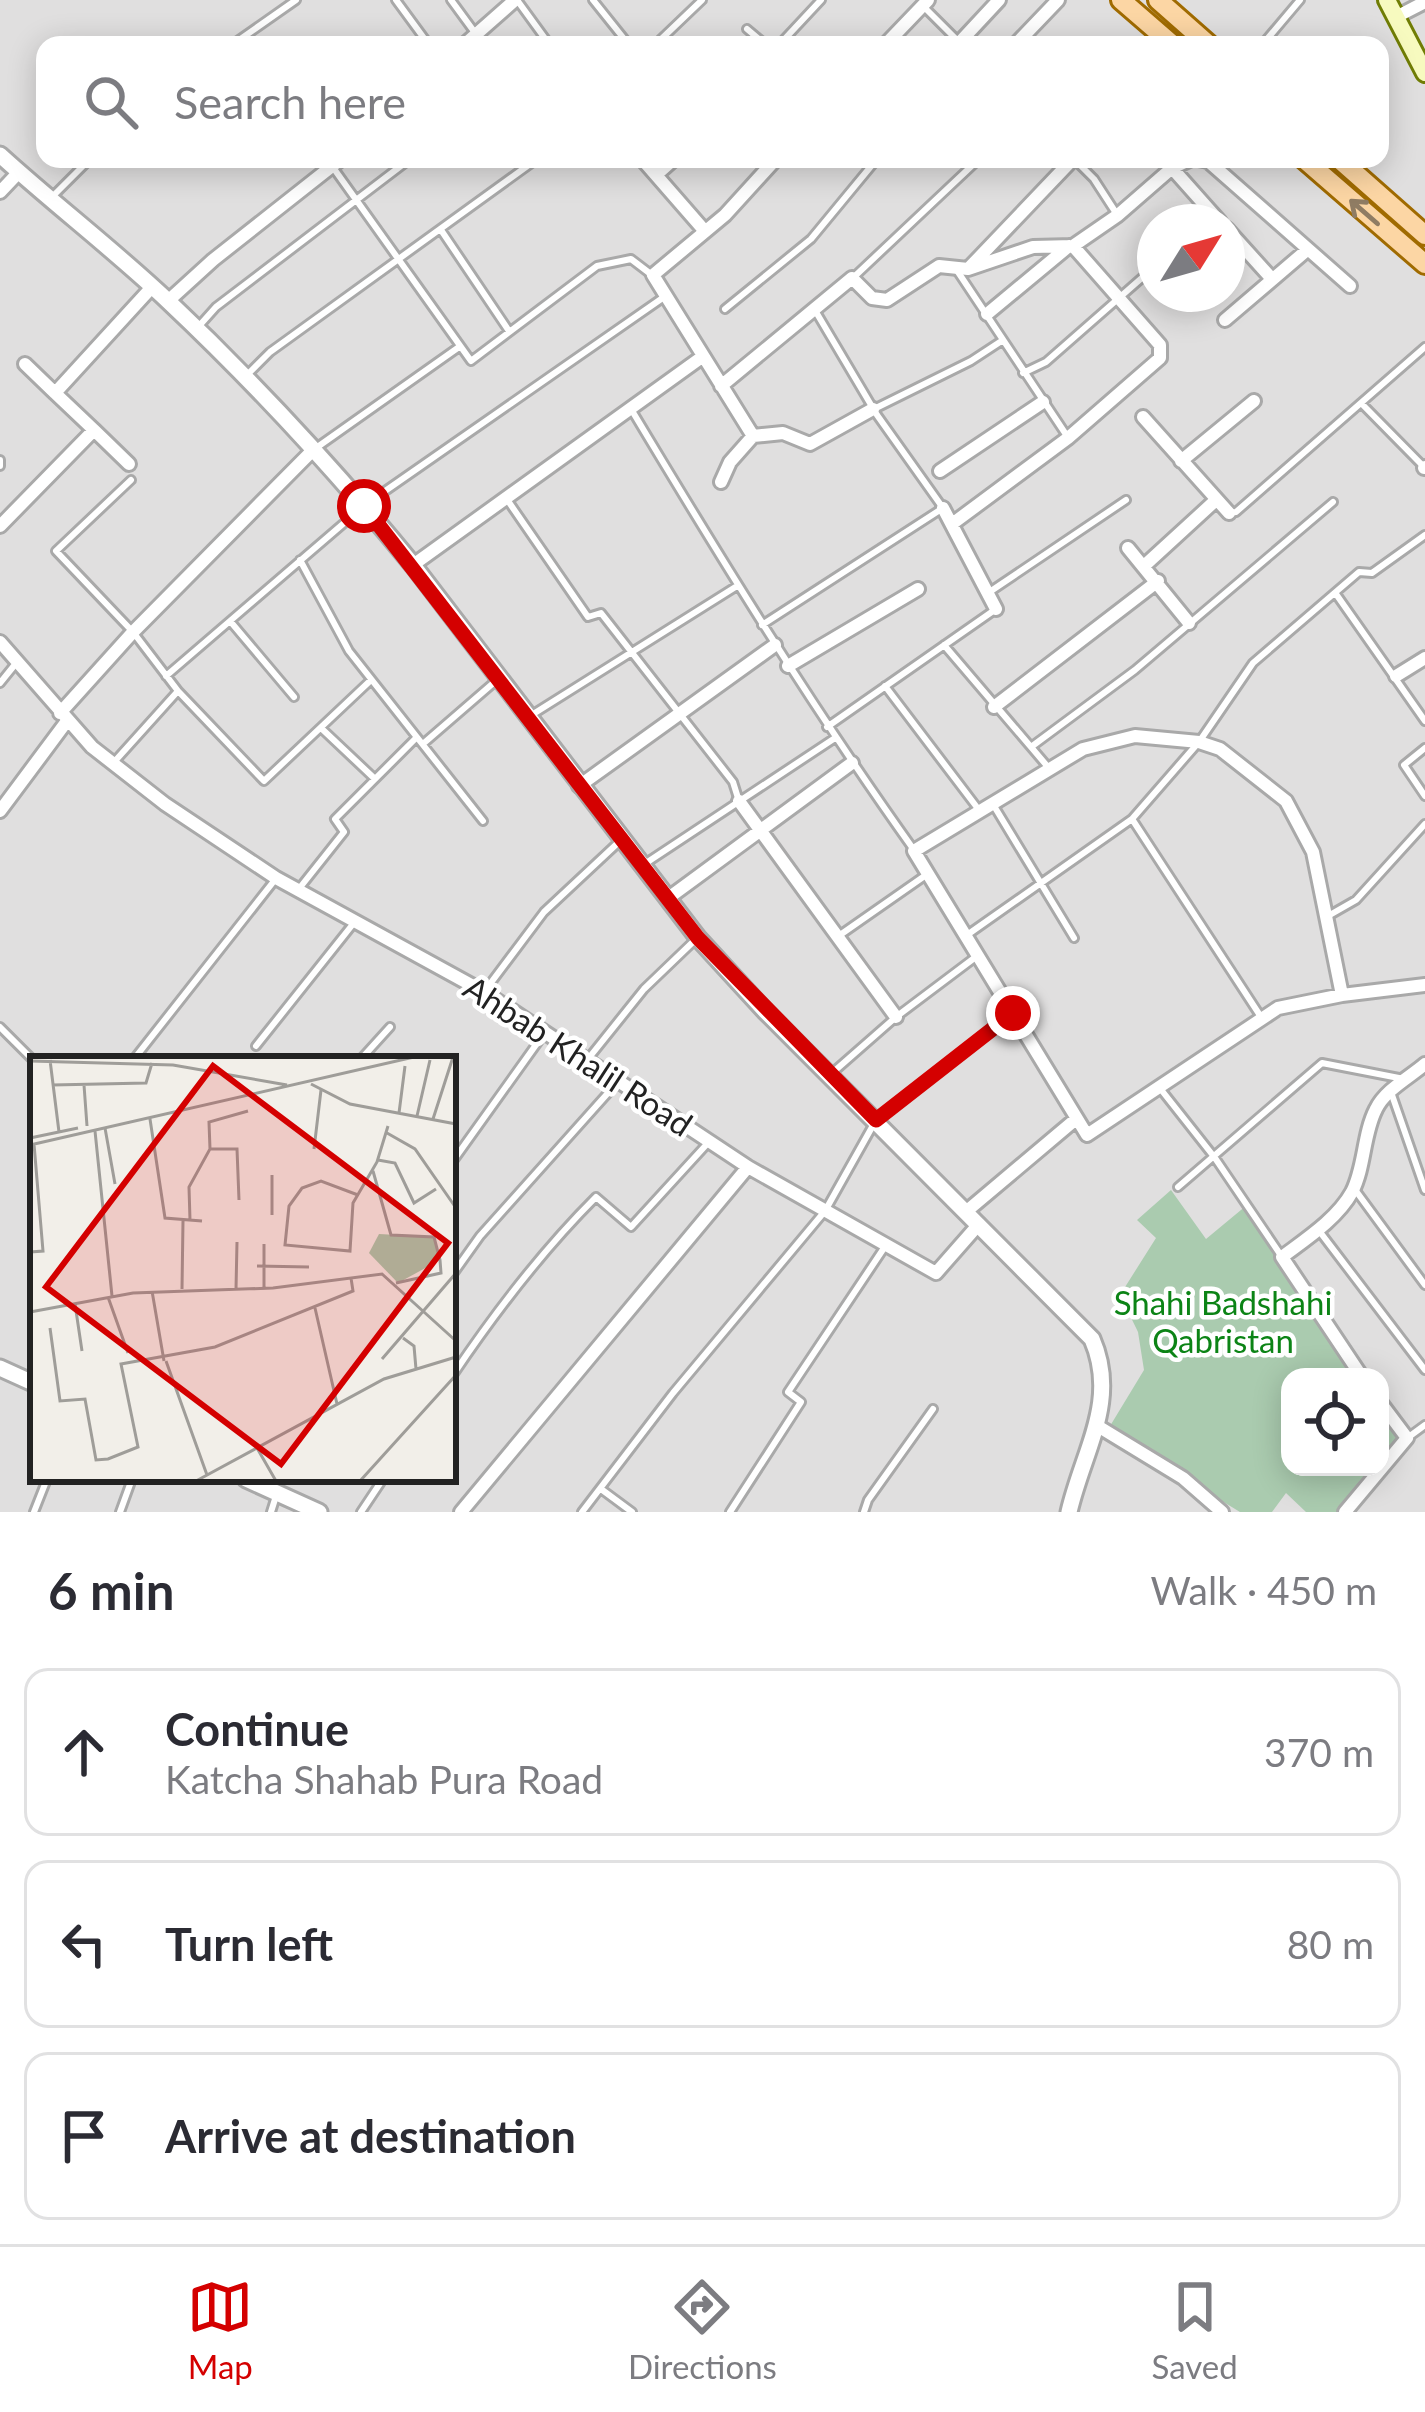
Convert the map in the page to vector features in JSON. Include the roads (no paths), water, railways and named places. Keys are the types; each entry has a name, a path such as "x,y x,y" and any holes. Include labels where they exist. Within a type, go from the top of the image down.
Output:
{"main road":[{"path":"1121,0 1163,36"},
{"path":"1158,0 1199,36"},
{"path":"1392,8 1425,73"},
{"path":"1314,168 1425,264"},
{"path":"1349,168 1425,235"}],"street":[{"path":"481,36 516,0"},
{"path":"967,36 999,0"},
{"path":"1024,36 1058,0"},
{"path":"1392,8 1425,2"},
{"path":"894,36 925,3"},
{"path":"0,155 152,286 246,376 413,565 698,938 1092,1339 1105,1378 1069,1512"},
{"path":"168,301 212,260 331,168"},
{"path":"650,168 704,229"},
{"path":"656,175 664,168"},
{"path":"753,436 653,275 724,215 768,168"},
{"path":"962,269 1064,168"},
{"path":"987,314 1172,168 1204,204"},
{"path":"1216,168 1350,286"},
{"path":"0,192 19,172"},
{"path":"721,386 852,278 879,301 887,300 939,266 962,269 1033,247 1071,246 1160,344 1160,358 1068,438 952,524"},
{"path":"1245,249 1272,279"},
{"path":"1225,320 1306,250"},
{"path":"55,393 152,286"},
{"path":"413,565 702,357"},
{"path":"25,364 129,464"},
{"path":"1181,461 1253,401"},
{"path":"940,471 1043,402"},
{"path":"722,482 730,462 753,436 783,434 810,444 873,409"},
{"path":"1143,417 1229,513"},
{"path":"0,526 94,430"},
{"path":"0,812 64,717 134,632 313,451"},
{"path":"1144,566 1216,500"},
{"path":"943,508 996,609"},
{"path":"1128,548 1189,623"},
{"path":"994,707 1158,581"},
{"path":"788,666 917,589"},
{"name":"Ahbab Khalil Road","path":"0,642 64,717 165,804 276,878 484,992 748,1167 936,1273 973,1217"},
{"path":"579,786 775,645"},
{"path":"1396,676 1425,658"},
{"path":"1342,994 1313,852 1286,801 1220,749 1199,742 1136,736 1083,749 914,851 1087,1135 1261,1017 1294,1002 1425,986"},
{"path":"667,899 852,763"},
{"path":"739,801 896,1017"},
{"path":"1356,1368 1282,1257 1318,1229 1354,1189 1375,1109 1425,1064"},
{"path":"973,1217 1076,1119"},
{"path":"461,1512 748,1167"},
{"path":"0,1369 30,1382"},
{"path":"1345,1512 1407,1438 1389,1414"},
{"path":"1096,1425 1183,1478 1222,1512"},
{"path":"253,1482 320,1512"}],"lane":[{"path":"245,36 296,0"},
{"path":"396,0 422,36"},
{"path":"451,0 472,36"},
{"path":"516,0 543,36"},
{"path":"593,0 622,36"},
{"path":"664,36 702,0"},
{"path":"787,36 820,0"},
{"path":"1270,36 1300,0"},
{"path":"925,3 953,36"},
{"path":"747,29 755,36"},
{"path":"50,199 81,168"},
{"path":"340,168 356,200 471,362 597,266 631,259 653,275"},
{"path":"196,328 216,307 398,168"},
{"path":"246,376 270,352 525,168"},
{"path":"725,309 811,238 869,168"},
{"path":"852,278 969,168"},
{"path":"1082,168 1118,215"},
{"path":"441,230 510,332"},
{"path":"962,269 1068,438"},
{"path":"1023,373 1046,362 1137,282"},
{"path":"166,676 364,506 665,296"},
{"path":"762,625 943,508 873,409 814,309"},
{"path":"873,409 1003,340"},
{"path":"313,451 459,347"},
{"path":"1229,513 1236,512 1425,347"},
{"path":"1362,404 1425,468"},
{"path":"631,409 827,727 914,851"},
{"path":"131,480 56,551 264,781 371,680"},
{"path":"505,498 588,617 601,613 733,782 739,801"},
{"path":"988,592 1126,500"},
{"path":"1031,746 1136,670 1333,502"},
{"path":"967,935 1132,820 1199,742 1253,663 1359,572 1372,574 1425,535"},
{"path":"300,560 349,651 483,821"},
{"path":"527,718 737,586"},
{"path":"1336,594 1425,722"},
{"path":"827,727 996,609"},
{"path":"230,621 294,697"},
{"path":"944,645 1050,770"},
{"path":"0,683 16,662"},
{"path":"298,890 344,832 335,819 420,740 498,679"},
{"path":"885,686 1042,880 1074,938"},
{"path":"112,763 178,691"},
{"path":"320,727 375,779"},
{"path":"641,866 835,739"},
{"path":"1425,748 1405,765 1425,796"},
{"path":"1132,820 1261,1017"},
{"path":"1327,917 1356,900 1425,824"},
{"path":"484,992 544,912 621,840"},
{"path":"836,938 926,875"},
{"path":"136,1056 276,878"},
{"path":"256,1046 355,921"},
{"path":"587,1060 644,989 698,938"},
{"path":"830,1075 977,956"},
{"path":"582,1512 826,1211 876,1120 1013,1013"},
{"path":"0,1027 30,1057"},
{"path":"365,1056 390,1028"},
{"path":"456,1158 545,1033"},
{"path":"1178,1187 1322,1063 1407,1079"},
{"path":"456,1270 480,1236 619,1081"},
{"path":"1159,1087 1215,1158 1282,1257"},
{"path":"1390,1091 1425,1190"},
{"path":"456,1370 497,1309 596,1197 631,1227 710,1142"},
{"path":"1354,1189 1425,1285"},
{"path":"1318,1229 1425,1370"},
{"path":"730,1512 801,1402 788,1391 886,1245"},
{"path":"865,1512 933,1409"},
{"path":"1407,1438 1425,1425"},
{"path":"34,1512 46,1482"},
{"path":"120,1512 131,1482"},
{"path":"362,1512 381,1482"},
{"path":"600,1488 632,1512"},
{"path":"271,1512 277,1493"}],"park label":[{"name":"Shahi Badshahi Qabristan","path":"1223,1322"}]}
